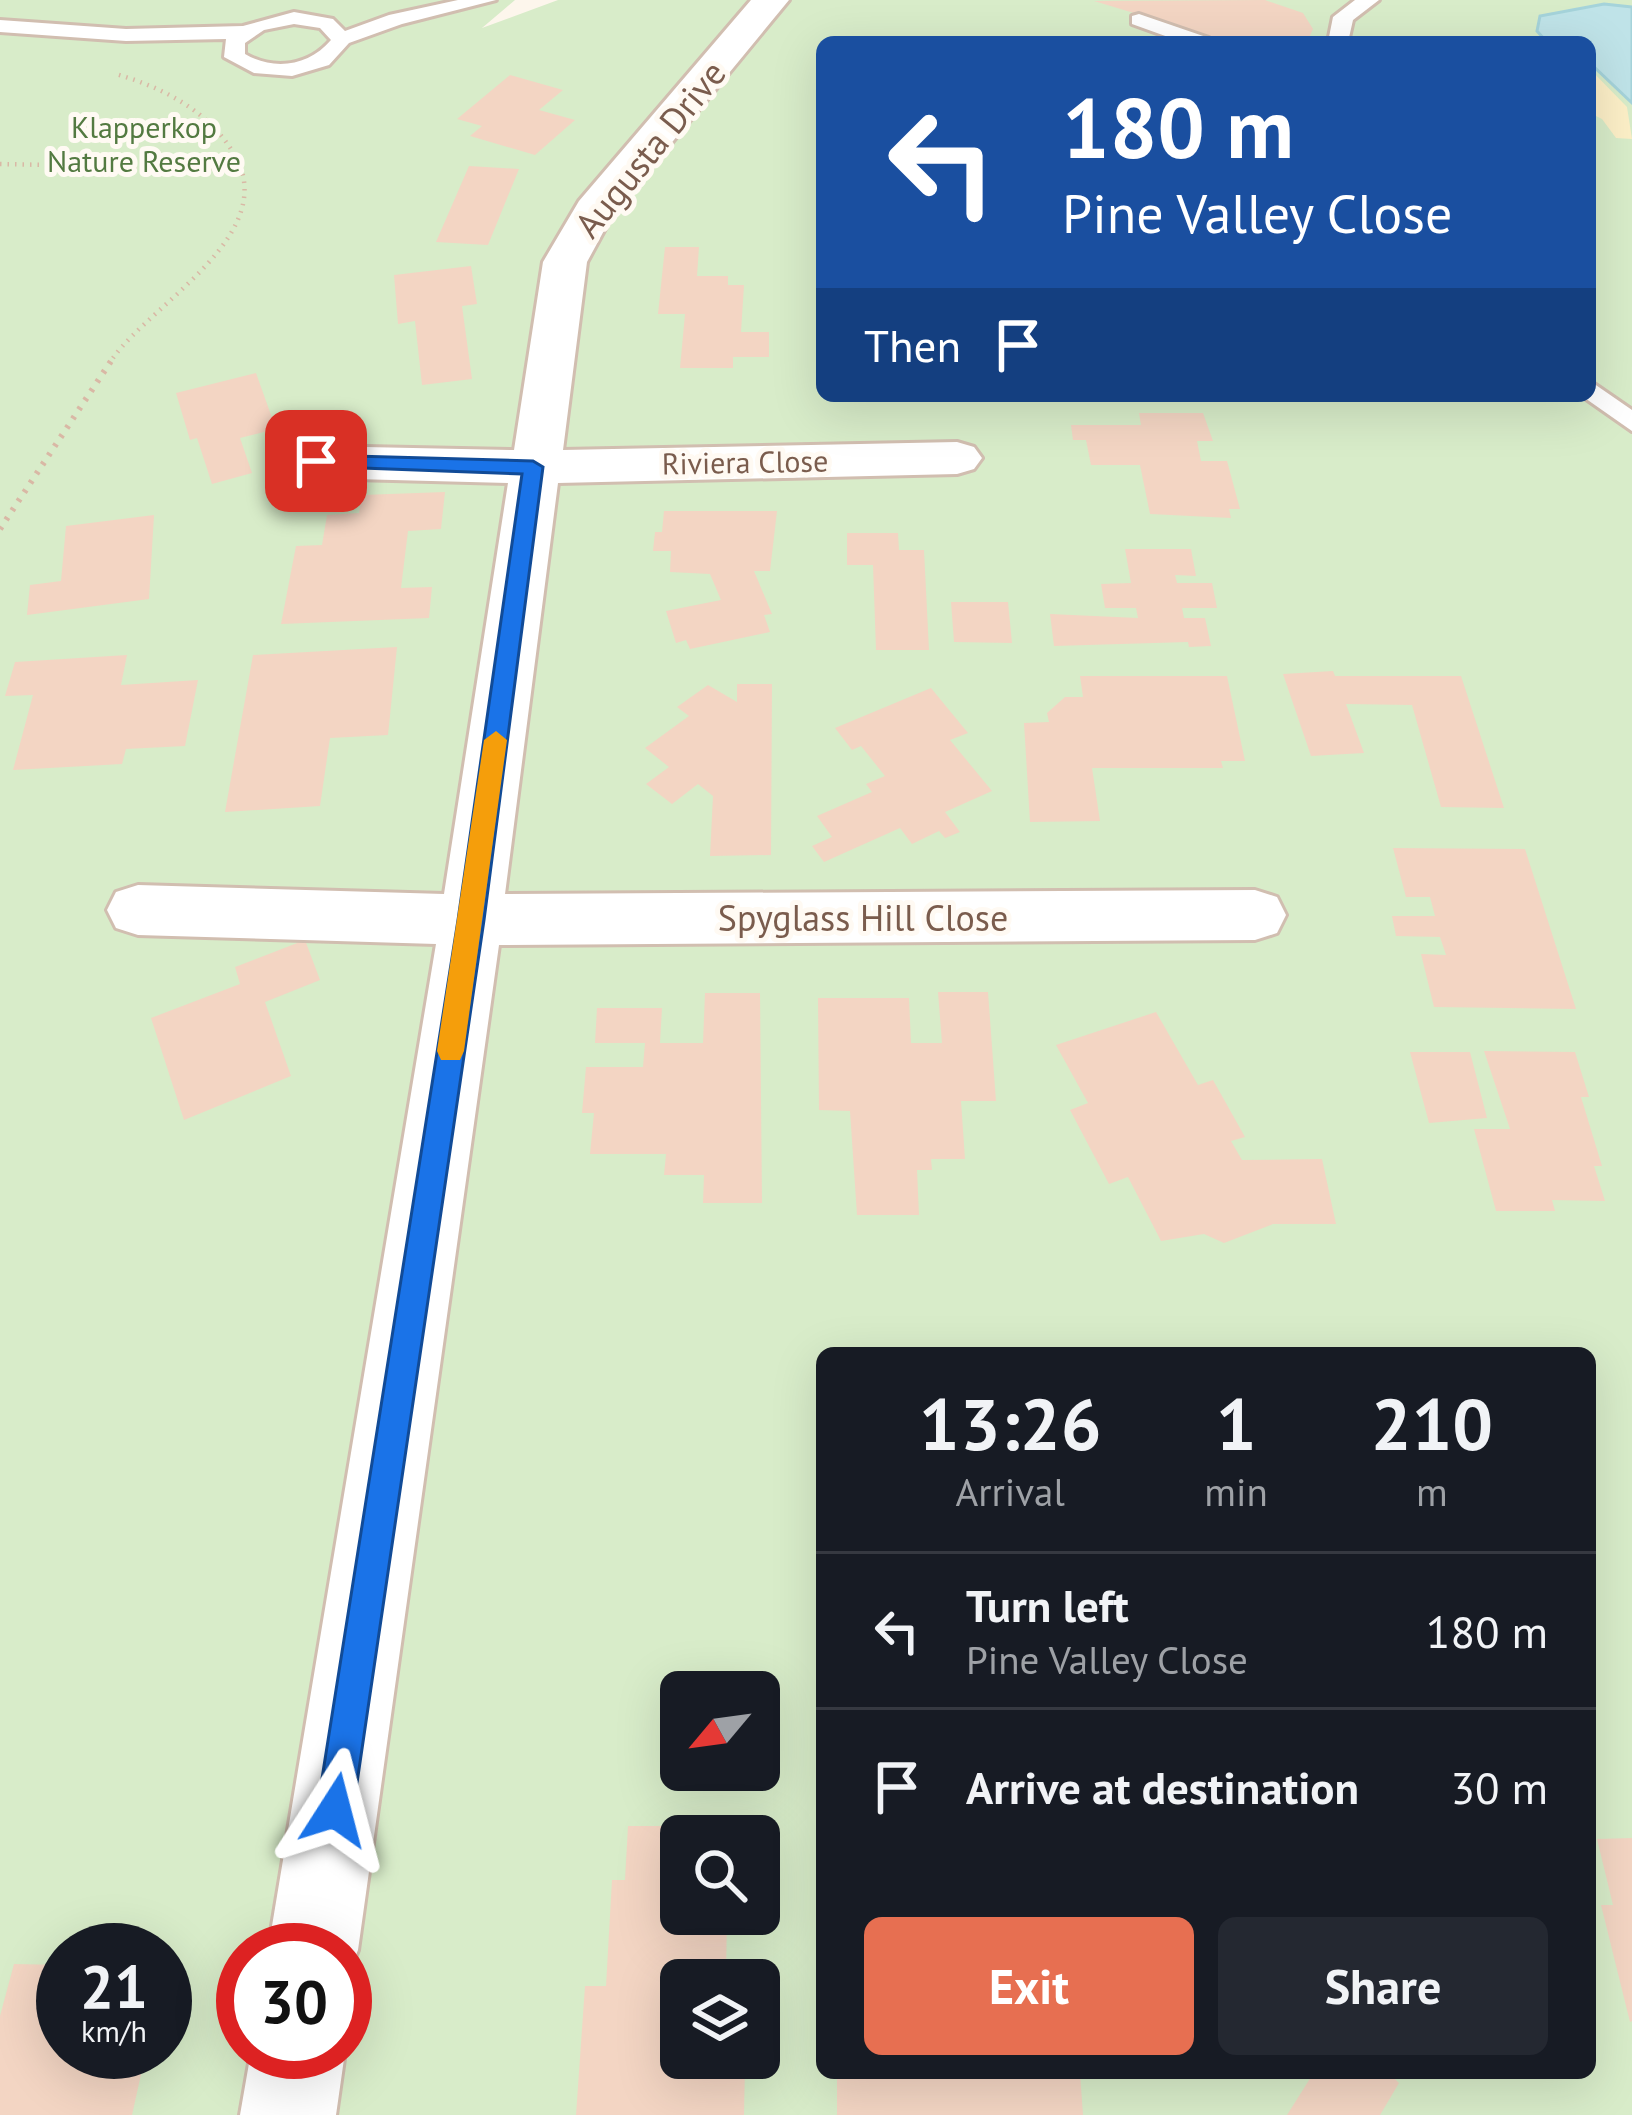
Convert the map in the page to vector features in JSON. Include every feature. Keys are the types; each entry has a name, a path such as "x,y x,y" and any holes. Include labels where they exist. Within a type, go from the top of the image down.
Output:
{"street":[{"name":"Augusta Drive","path":"318,1923 471,920 565,262 575,236 771,0"},
{"name":"Riviera Close","path":"316,461 533,467 957,458"},
{"name":"Spyglass Hill Close","path":"138,910 471,920 1256,915"},
{"path":"288,2115 294,2079"}],"lane":[{"path":"334,31 400,0"},
{"path":"0,26 126,34 244,32 275,20 334,31 486,0"},
{"path":"1341,36 1343,17 1369,0"},
{"path":"1139,20 1185,36"},
{"path":"126,34 234,58 257,69 295,69 327,58 334,31"},
{"path":"234,58 235,40 244,32"},
{"path":"1596,394 1632,423"}],"path":[{"path":"0,529 122,346 214,258 246,208 244,169 213,125 139,80 107,72"},
{"path":"0,164 244,169"}],"green space":[{"name":"Klapperkop Nature Reserve","path":"0,0 515,0 482,28 558,0 1632,0 1632,2115 0,2115"}],"sand":[{"path":"1596,75 1627,107 1632,139 1616,138 1596,116"}],"water":[{"path":"1604,4 1632,7 1632,103 1596,69 1596,36 1542,36 1537,31 1540,16"}],"building":[{"path":"1265,0 1303,13 1313,29 1310,36 1210,36 1094,1"},
{"path":"510,75 563,90 539,110 575,120 535,155 470,136 482,126 457,119"},
{"path":"469,166 519,169 488,245 436,242"},
{"path":"665,247 699,247 697,276 728,276 728,285 744,285 741,332 769,332 769,357 733,357 733,368 680,368 685,314 658,314"},
{"path":"471,266 477,304 462,306 472,379 422,385 415,321 398,324 394,275"},
{"path":"256,373 276,429 240,438 252,473 212,484 197,438 190,440 176,393"},
{"path":"1139,413 1203,413 1213,441 1197,441 1201,461 1227,461 1240,509 1229,509 1231,518 1150,514 1140,465 1091,465 1086,440 1073,440 1071,425 1141,425"},
{"path":"445,492 441,529 408,531 401,588 432,587 429,618 281,624 296,546 322,545 327,515 359,513 362,495"},
{"path":"664,511 777,511 770,571 754,571 772,614 764,615 770,632 690,649 686,640 676,643 666,611 721,600 710,574 670,572 671,551 653,551 655,532 662,532"},
{"path":"154,515 149,599 27,615 30,585 61,581 66,526"},
{"path":"847,533 898,533 899,550 924,550 929,650 876,650 873,565 847,565"},
{"path":"1125,549 1191,549 1196,576 1175,575 1177,583 1212,583 1217,608 1182,608 1184,618 1205,618 1211,646 1189,647 1188,642 1054,646 1050,614 1138,618 1136,608 1105,608 1101,584 1131,583"},
{"path":"951,602 1008,602 1012,643 954,642"},
{"path":"397,647 388,735 330,738 320,806 225,812 253,655"},
{"path":"127,655 121,685 198,680 185,746 126,749 122,764 13,770 33,695 5,696 15,662"},
{"path":"1333,671 1335,676 1461,676 1504,808 1441,807 1412,705 1346,704 1364,753 1311,756 1283,674"},
{"path":"1080,676 1227,676 1245,761 1221,761 1223,768 1092,768 1100,821 1030,822 1024,723 1049,722 1047,713 1065,697 1083,697"},
{"path":"737,684 772,684 771,855 710,856 713,796 698,784 672,804 646,784 669,767 645,748 689,716 677,707 708,685 737,702"},
{"path":"931,688 968,733 950,740 992,791 945,812 960,832 945,838 939,831 912,844 900,828 824,862 812,846 832,837 817,816 872,792 866,784 885,776 861,746 852,750 835,728"},
{"path":"1393,848 1525,849 1576,1009 1434,1007 1421,954 1446,955 1440,937 1396,936 1392,916 1435,916 1430,897 1406,897"},
{"path":"305,940 320,980 265,1002 291,1076 184,1120 151,1018 240,984 235,967"},
{"path":"938,992 988,992 996,1101 961,1101 965,1159 931,1159 932,1170 917,1170 919,1215 857,1215 850,1111 819,1110 818,998 909,998 911,1043 942,1043"},
{"path":"705,993 760,993 762,1203 703,1203 704,1175 664,1175 666,1154 590,1154 594,1113 582,1113 586,1067 643,1067 645,1043 595,1043 597,1008 662,1008 660,1043 703,1043"},
{"path":"1156,1012 1198,1085 1213,1080 1245,1137 1231,1141 1242,1160 1322,1159 1336,1224 1273,1224 1224,1243 1204,1234 1161,1241 1128,1177 1109,1184 1070,1110 1088,1103 1056,1045"},
{"path":"1484,1051 1575,1052 1589,1097 1581,1097 1602,1166 1594,1166 1605,1201 1552,1200 1555,1211 1496,1211 1474,1129 1510,1129"},
{"path":"1410,1052 1470,1052 1487,1118 1429,1123"},
{"path":"628,1826 660,1826 660,1935 727,1935 726,1959 660,1959 660,2079 745,2079 744,2115 576,2115 585,1986 606,1986 612,1880 625,1880"},
{"path":"1632,1838 1630,2022 1601,1905 1613,1905 1597,1839"},
{"path":"14,1964 36,1964 36,2079 140,2079 132,2115 0,2115 0,2016"},
{"path":"837,2079 1080,2079 1083,2115 837,2115"},
{"path":"1310,2079 1395,2079 1399,2083 1380,2115 1287,2115"}],"slow traffic":[{"path":"451,1051 496,740"}],"route":[{"path":"316,461 533,467 471,920 335,1810"}]}
